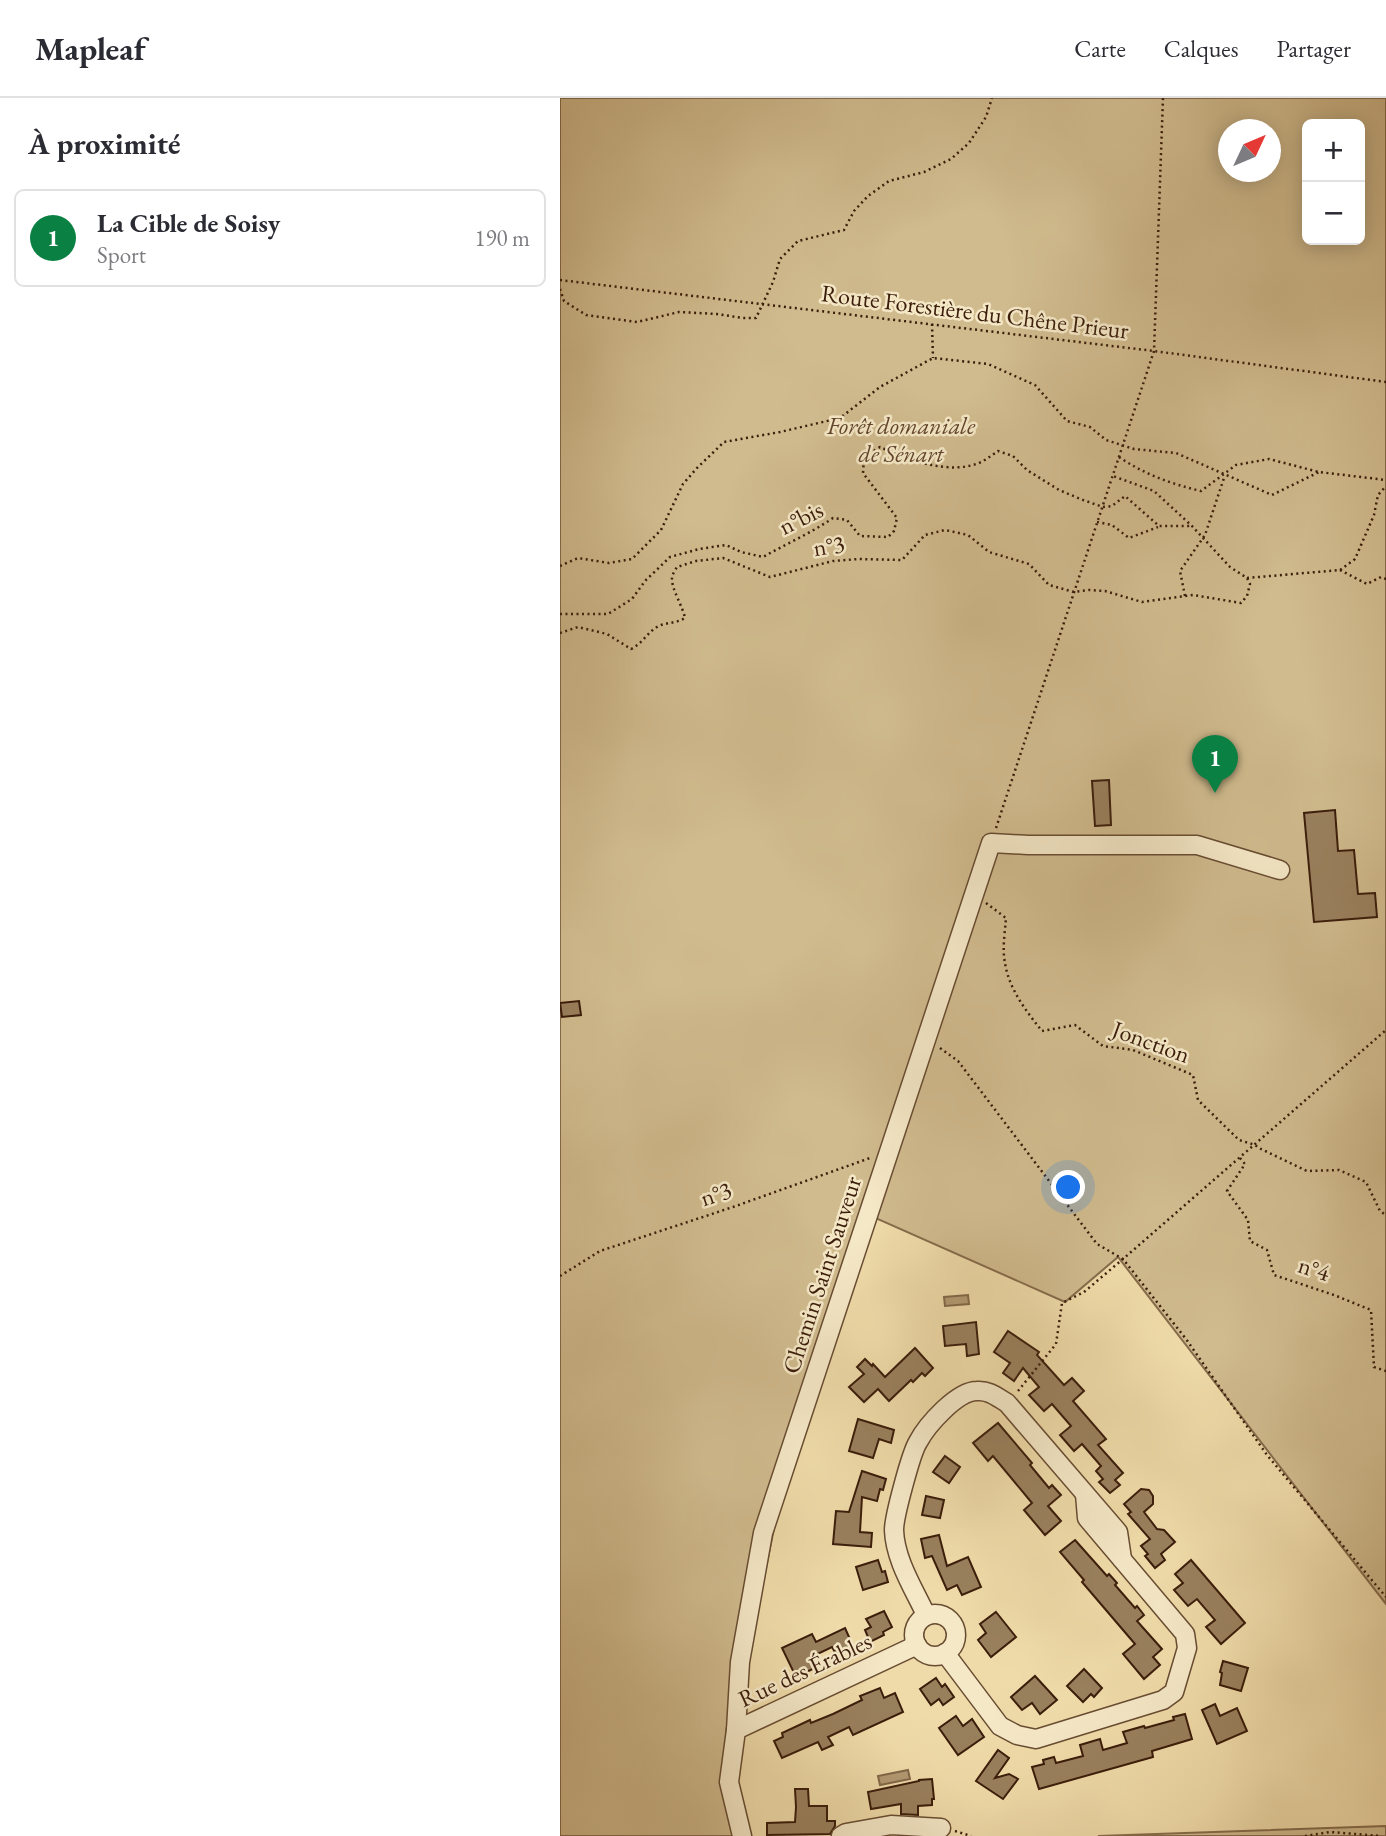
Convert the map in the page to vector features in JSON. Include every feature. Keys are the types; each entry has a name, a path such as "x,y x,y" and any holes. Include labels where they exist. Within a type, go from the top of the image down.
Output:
{"street":[{"path":"991,843 1197,845 1280,870"},
{"name":"Chemin Saint Sauveur","path":"736,1730 740,1662 763,1533 991,843"},
{"path":"926,1615 898,1554 894,1527 916,1445 928,1425 965,1393 990,1392 1007,1403 1118,1532 1122,1559 1185,1634 1187,1648 1174,1692 1163,1700 1035,1739 1017,1735 1000,1726 945,1653"},
{"path":"926,1615 941,1615 954,1625 956,1632 952,1648 938,1656 922,1651 917,1645 915,1629 926,1615"},
{"name":"Rue des Érables","path":"742,1836 729,1782 736,1730 917,1645"},
{"path":"841,1836 891,1825 941,1829"}],"path":[{"path":"560,289 565,301 586,315 637,322 680,312 756,318 774,282 780,259 798,241 844,230 854,211 868,196 889,181 924,172 951,159 969,143 986,117 992,98"},
{"path":"991,843 1154,351 1163,98"},
{"name":"Route Forestière du Chêne Prieur","path":"560,280 1154,351 1386,382"},
{"path":"932,324 933,358"},
{"path":"560,566 578,558 609,563 632,559 661,530 683,484 724,442 840,418 880,387 933,358 988,364 1035,385 1067,421 1090,427 1107,440 1134,449 1176,453 1272,495 1319,472"},
{"name":"n°bis","path":"560,614 608,614 632,599 645,580 670,557 699,549 726,545 763,557 833,518 847,520 860,536 888,537 894,531 897,519 863,473 864,457 880,447 906,458 940,466 960,467 980,463 998,451 1013,456 1027,470 1059,490 1103,507"},
{"path":"1119,457 1139,470 1201,491 1236,465 1269,459 1319,472 1386,480"},
{"path":"1185,596 1180,571 1203,538 1224,475"},
{"path":"1074,592 1105,591 1142,602 1193,595 1241,603 1247,596 1250,584 1247,578 1230,567 1192,526 1154,491 1113,476"},
{"path":"1247,578 1340,570 1355,559 1374,515 1378,495 1386,486"},
{"path":"1103,507 1112,506 1125,496 1159,526"},
{"path":"1097,522 1112,525 1129,538 1159,526 1192,526"},
{"name":"n°3","path":"560,633 578,627 607,635 631,649 640,645 659,626 676,623 685,618 672,576 677,567 696,561 723,558 770,577 833,561 902,560 925,535 946,530 968,535 989,552 1029,564 1049,585 1074,592"},
{"path":"1340,570 1367,584 1381,577 1386,579"},
{"name":"Jonction","path":"974,894 1006,918 1004,961 1007,971 1023,1007 1042,1031 1075,1025 1103,1046 1132,1050 1193,1075 1198,1100 1239,1140 1255,1145"},
{"path":"1007,1403 1056,1344 1062,1303 1084,1292 1386,1030"},
{"path":"926,1038 958,1061 1097,1244 1123,1259 1185,1339 1267,1455 1386,1597"},
{"path":"1255,1145 1307,1171 1339,1170 1366,1182 1380,1211 1386,1215"},
{"name":"n°3","path":"560,1276 600,1251 874,1156 887,1156"},
{"name":"n°4","path":"1240,1158 1245,1164 1227,1191 1248,1220 1250,1241 1267,1250 1274,1275 1371,1310 1374,1367 1386,1371"},
{"path":"1305,1836 1330,1832 1381,1836"}],"green space":[{"name":"Forêt domaniale de Sénart","path":"560,98 1386,98 1386,1604 1118,1257 1065,1302 869,1215 800,1401 746,1666 733,1836 560,1836"},
{"path":"1386,1826 1386,1836 1098,1836"}],"shaded area":[{"path":"968,1295 969,1304 945,1306 944,1297"},
{"path":"908,1770 910,1779 880,1785 878,1776"}],"building":[{"path":"1109,780 1111,825 1095,826 1092,781"},
{"path":"1335,810 1338,851 1354,850 1358,894 1375,893 1377,917 1314,922 1304,813"},
{"path":"579,1001 581,1015 562,1017 560,1003"},
{"path":"976,1322 979,1354 967,1356 966,1344 945,1346 943,1326"},
{"path":"1008,1331 1039,1352 1037,1355 1064,1385 1072,1378 1084,1391 1073,1401 1106,1439 1098,1445 1123,1473 1115,1480 1120,1485 1110,1493 1099,1482 1103,1479 1096,1471 1101,1466 1082,1444 1074,1451 1060,1435 1071,1426 1052,1404 1044,1411 1029,1395 1039,1387 1023,1368 1014,1381 1003,1373 1010,1363 994,1352"},
{"path":"915,1348 933,1368 925,1376 922,1373 913,1382 911,1380 889,1401 878,1389 864,1402 849,1387 864,1374 857,1367 865,1359 885,1377"},
{"path":"858,1419 894,1430 891,1443 879,1439 873,1458 849,1451"},
{"path":"998,1423 1049,1488 1052,1485 1061,1495 1048,1506 1061,1521 1045,1535 1024,1510 1032,1503 993,1456 988,1461 973,1443"},
{"path":"945,1456 960,1467 949,1483 933,1472"},
{"path":"862,1471 886,1479 877,1501 862,1497 860,1532 872,1533 871,1547 833,1544 836,1511 849,1512"},
{"path":"1141,1489 1149,1490 1153,1496 1153,1504 1144,1512 1157,1529 1164,1530 1175,1542 1161,1554 1165,1560 1155,1568 1141,1546 1150,1539 1128,1514 1131,1512 1124,1504"},
{"path":"926,1496 944,1500 940,1518 922,1515"},
{"path":"939,1535 947,1566 968,1557 981,1587 962,1595 957,1585 947,1590 932,1556 925,1558 921,1539"},
{"path":"1075,1540 1107,1576 1109,1574 1117,1583 1115,1585 1135,1608 1137,1606 1144,1615 1137,1621 1162,1649 1153,1657 1160,1665 1144,1679 1123,1654 1135,1644 1060,1552"},
{"path":"878,1560 888,1582 863,1590 856,1567"},
{"path":"1191,1560 1245,1623 1221,1644 1206,1627 1215,1620 1197,1599 1188,1606 1174,1590 1183,1583 1175,1574"},
{"path":"884,1611 892,1627 883,1632 884,1635 870,1642 865,1630 871,1627 866,1619"},
{"path":"996,1612 1016,1637 991,1657 978,1640 986,1633 980,1624"},
{"path":"845,1628 853,1646 836,1654 832,1647 811,1657 815,1668 796,1677 782,1648 812,1634 816,1642"},
{"path":"1223,1661 1248,1668 1241,1691 1220,1685"},
{"path":"1084,1669 1102,1688 1094,1697 1091,1694 1083,1702 1067,1686"},
{"path":"1035,1676 1057,1700 1040,1714 1032,1703 1022,1710 1011,1697"},
{"path":"936,1678 942,1687 945,1684 954,1697 943,1705 939,1699 931,1705 920,1689"},
{"path":"880,1688 884,1698 895,1693 903,1712 853,1735 849,1727 828,1737 833,1745 822,1750 818,1742 782,1758 774,1741 783,1737 782,1733 810,1720 811,1723 833,1714 862,1700 860,1696"},
{"path":"1215,1704 1220,1716 1237,1708 1247,1731 1217,1744 1202,1710"},
{"path":"1185,1714 1192,1739 1152,1751 1153,1757 1039,1789 1032,1767 1044,1764 1043,1760 1054,1757 1056,1763 1083,1756 1080,1745 1100,1739 1103,1750 1127,1743 1123,1732 1174,1720 1173,1717"},
{"path":"956,1716 963,1726 972,1719 984,1737 958,1755 939,1728"},
{"path":"998,1750 1009,1758 995,1778 1009,1774 1018,1779 1003,1799 976,1781"},
{"path":"932,1779 932,1805 918,1806 918,1815 901,1814 901,1804 871,1809 868,1792"},
{"path":"795,1789 808,1789 809,1806 827,1806 827,1821 835,1821 830,1834 767,1835 767,1823 795,1822"}],"place":[{"name":"La Cible de Soisy","path":"1215,793"}]}
